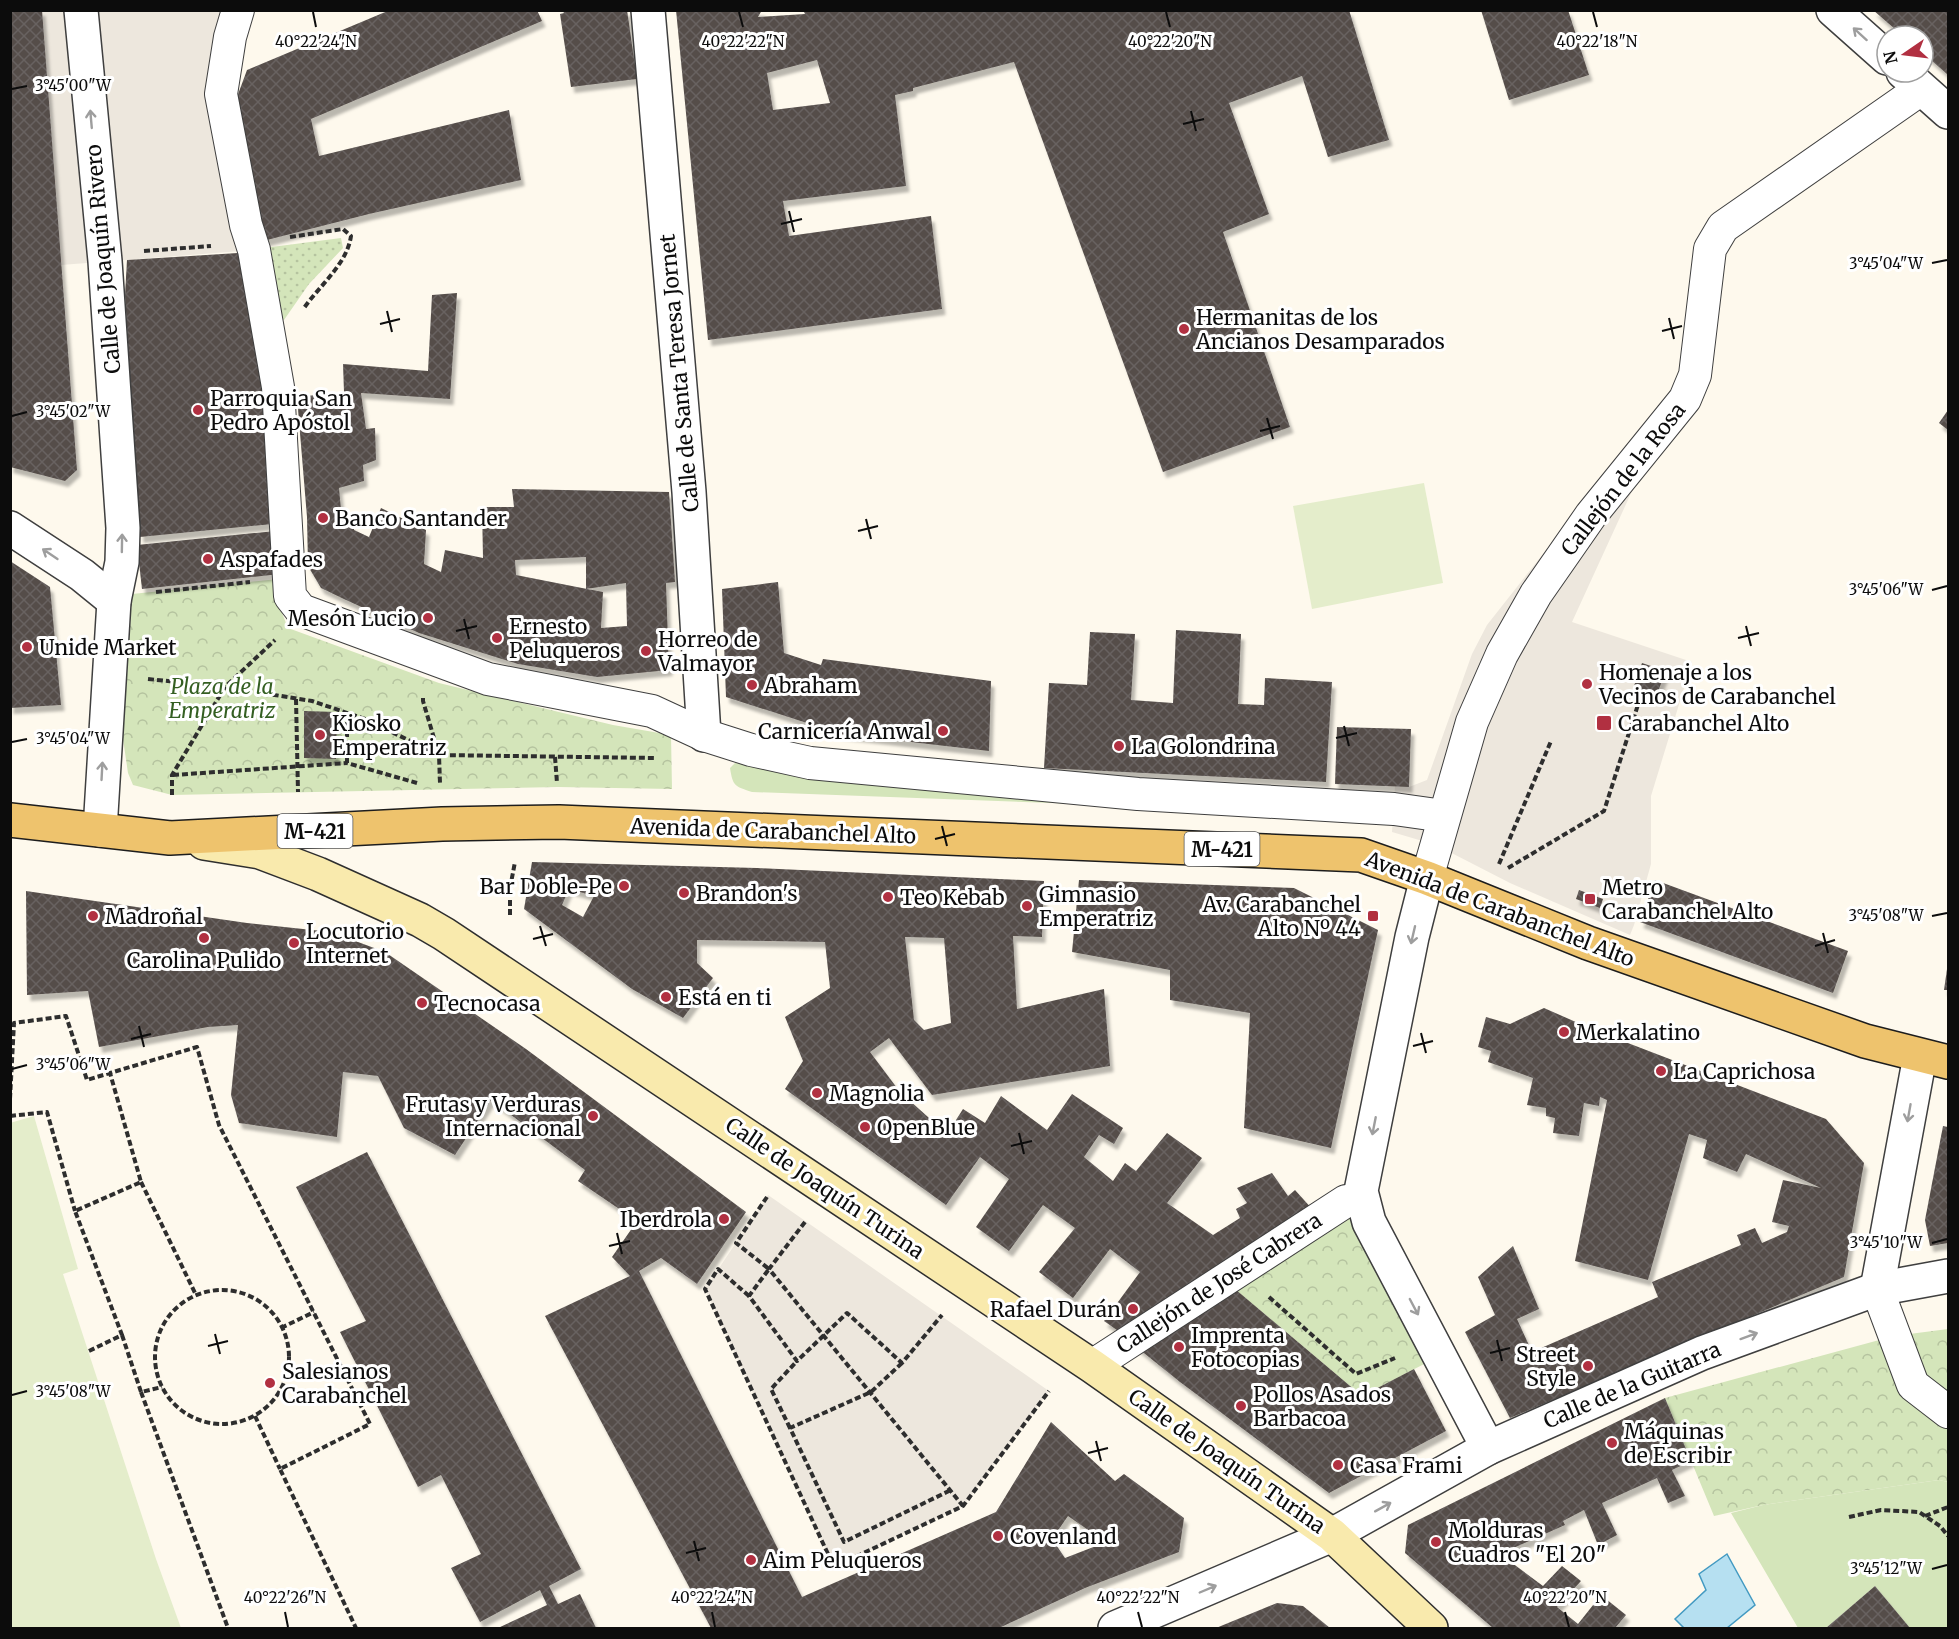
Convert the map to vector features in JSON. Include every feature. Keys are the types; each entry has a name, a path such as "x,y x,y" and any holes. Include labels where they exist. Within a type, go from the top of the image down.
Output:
{"main road":[{"name":"M-421","path":"10,820 170,838"},
{"name":"Avenida de Carabanchel Alto","path":"170,838 461,824 560,822 1361,855 1427,878 1588,943 1865,1041 1934,1059"},
{"name":"Calle de Joaquín Turina","path":"170,838 260,852 318,874 420,920 1092,1366 1332,1535 1431,1629"}],"street":[{"name":"Calle de Joaquín Rivero","path":"81,10 105,261 123,528 122,562 114,601 99,830"},
{"path":"238,10 230,37 221,94 246,225 254,250 278,387 290,596 301,610 488,679 652,711 704,735 751,750 810,763 1138,794 1394,809 1444,816"},
{"name":"Calle de Santa Teresa Jornet","path":"648,10 688,480 704,735"},
{"path":"1833,10 1875,47"},
{"name":"Callejón de la Rosa","path":"1427,878 1472,722 1502,654 1536,594 1591,515 1685,399 1695,375 1710,249 1723,227 1907,84"},
{"path":"1916,84 1948,112"},
{"path":"10,528 82,575 114,601"},
{"path":"1427,878 1412,937 1361,1191 1369,1222 1488,1448"},
{"path":"1934,1059 1877,1289 1913,1385 1948,1412"},
{"name":"Callejón de José Cabrera","path":"1092,1366 1346,1201"},
{"name":"Calle de la Guitarra","path":"1115,1629 1332,1535 1488,1448 1702,1353 1877,1289 1948,1276"}],"path":[{"path":"154,592 256,582"},
{"path":"172,795 172,775 225,687 280,635"},
{"path":"146,679 225,687 312,701 365,719 439,755 659,758"},
{"path":"1504,870 1605,811 1643,689"},
{"path":"425,690 423,702 439,755 441,790"},
{"path":"296,699 298,792"},
{"path":"347,713 347,763"},
{"path":"1499,865 1551,741"},
{"path":"555,756 558,787"},
{"path":"172,775 347,763 420,784"},
{"path":"510,915 510,888 517,854"},
{"path":"10,1099 14,1023 66,1016 87,1080 197,1047 219,1125 370,1424 280,1469"},
{"path":"110,1073 141,1182 196,1295"},
{"path":"10,1116 47,1112 75,1211 228,1629"},
{"path":"75,1211 141,1182"},
{"path":"768,1195 736,1243 769,1269 963,1506"},
{"path":"749,1296 806,1221"},
{"path":"797,1361 749,1296 718,1269 705,1289 834,1567 963,1506 1049,1391"},
{"path":"1239,1271 1356,1374 1399,1356"},
{"path":"218,1290 240,1292 260,1302 277,1318 286,1338 289,1361 284,1383 272,1402 255,1416 235,1424 213,1424 192,1418 175,1405 162,1387 155,1366 156,1344 164,1324 177,1307 196,1295 218,1290"},
{"path":"282,1328 314,1312"},
{"path":"902,1363 847,1312 771,1389 844,1542 951,1490"},
{"path":"790,1428 871,1392 902,1363 942,1315"},
{"path":"89,1351 122,1335"},
{"path":"141,1392 162,1387"},
{"path":"255,1416 356,1627 349,1629"},
{"path":"1925,1516 1948,1507"},
{"path":"1849,1517 1881,1509 1919,1512 1940,1526 1948,1536"}],"green space":[{"path":"341,238 343,248 309,284 284,320 277,316 264,248"},
{"path":"1424,483 1443,583 1312,609 1293,506"},
{"name":"Plaza de la Emperatriz","path":"278,579 280,608 288,628 439,683 613,725 671,735 672,789 558,787 172,795 133,785 128,773 123,739 132,594"},
{"path":"735,763 1106,797 1108,805 752,792 738,787 734,782 730,768"},
{"path":"34,1116 78,1269 63,1274 156,1559 181,1628 11,1628 10,1123"},
{"path":"1346,1201 1428,1362 1362,1396 1224,1280"},
{"path":"1948,1329 1948,1482 1939,1480 1763,1505 1714,1516 1665,1398 1894,1336"},
{"path":"1939,1480 1948,1482 1948,1628 1910,1628 1875,1586 1826,1628 1798,1628 1731,1513 1763,1505"}],"shaded area":[{"path":"42,11 242,11 237,97 254,250 61,265"},
{"path":"1617,460 1638,478 1572,622 1692,662 1651,796 1651,864 1630,935 1510,883 1436,845 1392,832 1395,786 1409,787 1427,780 1472,654 1487,625"},
{"path":"768,1195 1049,1391 963,1506 834,1567 705,1289"}],"water":[{"path":"1727,1554 1755,1605 1727,1628 1684,1628 1675,1619 1706,1590 1699,1574"}],"building":[{"path":"10,10 42,10 77,470 65,481 10,467"},
{"path":"390,10 537,10 542,21 311,119 319,156 509,110 521,180 369,214 263,241 237,97 247,70"},
{"path":"562,10 627,10 637,79 571,87 560,14 564,13"},
{"name":"Hermanitas de los Ancianos Desamparados","path":"676,10 762,10 758,17 805,14 803,10 1349,10 1389,140 1328,157 1302,76 1229,103 1269,214 1223,232 1290,427 1163,472 1014,62 913,88 913,91 895,95 906,186 783,201 789,236 931,216 942,309 708,340","holes":["817,60 830,103 773,110 767,73"]},
{"path":"1481,10 1568,10 1589,75 1509,100"},
{"path":"1873,10 1948,10 1948,75 1935,64 1935,24 1889,24"},
{"name":"Parroquia San Pedro Apóstol","path":"238,253 255,288 273,524 140,537 125,295 127,260"},
{"path":"457,293 450,399 361,393 366,429 375,428 376,460 363,465 364,481 339,488 342,521 354,526 354,530 369,537 381,508 426,530 424,564 441,572 445,550 483,558 482,507 514,507 512,489 669,492 675,582 666,583 669,670 597,677 518,664 419,633 321,588 308,566 307,517 297,397 344,392 343,364 428,371 432,295","holes":["586,557 586,589 516,575 515,560","626,583 627,626 601,628 603,592 587,589"]},
{"path":"1948,410 1948,430 1939,423"},
{"name":"Aspafades","path":"275,531 280,574 142,589 137,545"},
{"path":"10,561 50,587 61,705 10,708"},
{"path":"778,582 784,653 821,665 823,659 991,681 989,751 841,734 726,697 722,589"},
{"path":"1176,630 1241,634 1238,704 1264,705 1265,678 1332,682 1326,782 1044,768 1049,683 1087,685 1090,632 1135,634 1131,700 1173,703"},
{"path":"1642,663 1666,671 1657,694 1634,686"},
{"name":"Kiosko Emperatriz","path":"304,711 337,712 336,759 304,758"},
{"path":"1337,727 1411,729 1409,787 1335,784"},
{"path":"532,862 757,868 1044,881 1042,937 1013,936 1017,1009 1104,989 1110,1066 932,1095 889,1038 870,1052 900,1092 947,1134 963,1109 985,1123 1001,1096 1047,1130 1072,1094 1123,1128 1114,1144 1099,1135 1084,1157 1113,1181 1125,1163 1136,1171 1167,1133 1202,1158 1167,1203 1213,1235 1240,1218 1236,1209 1247,1203 1237,1188 1272,1173 1288,1196 1295,1190 1313,1210 1124,1335 1104,1321 1140,1272 1110,1249 1073,1298 1039,1272 1075,1228 1043,1205 1009,1251 976,1227 1009,1179 980,1157 946,1205 785,1089 803,1061 785,1017 830,988 825,942 697,940 697,963 713,978 683,1018 632,989 524,909","holes":["569,889 594,896 583,917 562,905","905,937 944,938 951,1023 924,1030 914,1020"]},
{"path":"1079,880 1294,888 1378,930 1331,1148 1244,1128 1250,1013 1170,1000 1170,970 1072,952"},
{"path":"1655,880 1848,951 1833,993 1640,922"},
{"name":"Metro Carabanchel Alto","path":"1579,890 1603,899 1600,908 1576,899"},
{"path":"26,891 247,923 331,932 385,952 526,1049 746,1212 697,1284 661,1258 639,1271 802,1597 996,1512 1051,1422 1115,1481 1124,1474 1184,1518 1179,1552 1085,1588 999,1628 711,1628 545,1316 630,1276 612,1257 637,1221 578,1181 585,1170 491,1100 455,1155 404,1128 378,1076 343,1072 337,1137 239,1123 231,1095 238,1025 208,1027 99,1047 88,991 27,995","holes":["1068,1516 1091,1532 1096,1546 1065,1558 1052,1539"]},
{"path":"1947,969 1948,990 1944,990"},
{"path":"1544,1008 1594,1030 1826,1119 1864,1163 1844,1277 1510,1418 1465,1332 1495,1315 1478,1277 1513,1246 1539,1309 1517,1319 1532,1352 1658,1297 1652,1282 1741,1245 1737,1235 1755,1228 1762,1243 1787,1232 1789,1226 1772,1222 1783,1180 1821,1188 1746,1154 1737,1172 1703,1158 1707,1140 1689,1134 1648,1280 1575,1261 1607,1100 1600,1097 1599,1106 1584,1103 1579,1136 1553,1133 1555,1118 1546,1116 1546,1108 1527,1105 1533,1078 1488,1062 1491,1051 1478,1047 1486,1017 1510,1024"},
{"path":"1943,1126 1948,1127 1948,1243 1930,1246 1925,1220"},
{"path":"367,1152 581,1569 549,1586 558,1604 580,1594 596,1628 498,1628 547,1605 540,1590 480,1622 451,1568 481,1554 441,1475 418,1487 340,1332 366,1321 296,1187"},
{"path":"1235,1289 1362,1396 1414,1369 1446,1431 1329,1493 1134,1345"},
{"path":"1665,1398 1691,1461 1672,1470 1685,1496 1668,1503 1657,1478 1602,1503 1617,1535 1598,1545 1584,1510 1563,1521 1565,1525 1500,1554 1543,1586 1562,1566 1581,1581 1557,1607 1578,1624 1601,1595 1626,1615 1615,1628 1493,1628 1405,1553 1408,1525"},
{"path":"1875,1586 1910,1628 1826,1628"},
{"path":"1277,1603 1303,1606 1330,1628 1216,1628"}],"place":[{"name":"Hermanitas de los Ancianos Desamparados","path":"1184,329"},
{"name":"Parroquia San Pedro Apóstol","path":"198,410"},
{"name":"Banco Santander","path":"323,518"},
{"name":"Aspafades","path":"208,559"},
{"name":"Mesón Lucio","path":"428,618"},
{"name":"Ernesto Peluqueros","path":"497,638"},
{"name":"Unide Market","path":"27,647"},
{"name":"Horreo de Valmayor","path":"646,651"},
{"name":"Homenaje a los Vecinos de Carabanchel","path":"1587,684"},
{"name":"Abraham","path":"752,685"},
{"name":"Carabanchel Alto","path":"1604,723"},
{"name":"Carnicería Anwal","path":"943,731"},
{"name":"Kiosko Emperatriz","path":"320,735"},
{"name":"La Golondrina","path":"1119,746"},
{"name":"Bar Doble-Pe","path":"624,886"},
{"name":"Brandon's","path":"684,893"},
{"name":"Teo Kebab","path":"888,897"},
{"name":"Metro Carabanchel Alto","path":"1590,899"},
{"name":"Gimnasio Emperatriz","path":"1027,906"},
{"name":"Madroñal","path":"93,916"},
{"name":"Av. Carabanchel Alto Nº 44","path":"1373,916"},
{"name":"Carolina Pulido","path":"204,938"},
{"name":"Locutorio Internet","path":"294,943"},
{"name":"Está en ti","path":"666,997"},
{"name":"Tecnocasa","path":"422,1003"},
{"name":"Merkalatino","path":"1564,1032"},
{"name":"La Caprichosa","path":"1661,1071"},
{"name":"Magnolia","path":"817,1093"},
{"name":"Frutas y Verduras Internacional","path":"593,1116"},
{"name":"OpenBlue","path":"865,1127"},
{"name":"Iberdrola","path":"724,1219"},
{"name":"Rafael Durán","path":"1133,1309"},
{"name":"Imprenta Fotocopias","path":"1179,1347"},
{"name":"Street Style","path":"1588,1366"},
{"name":"Salesianos Carabanchel","path":"270,1383"},
{"name":"Pollos Asados Barbacoa","path":"1241,1406"},
{"name":"Máquinas de Escribir","path":"1612,1443"},
{"name":"Casa Frami","path":"1338,1465"},
{"name":"Covenland","path":"998,1536"},
{"name":"Molduras Cuadros \"El 20\"","path":"1436,1542"},
{"name":"Aim Peluqueros","path":"751,1560"}]}
